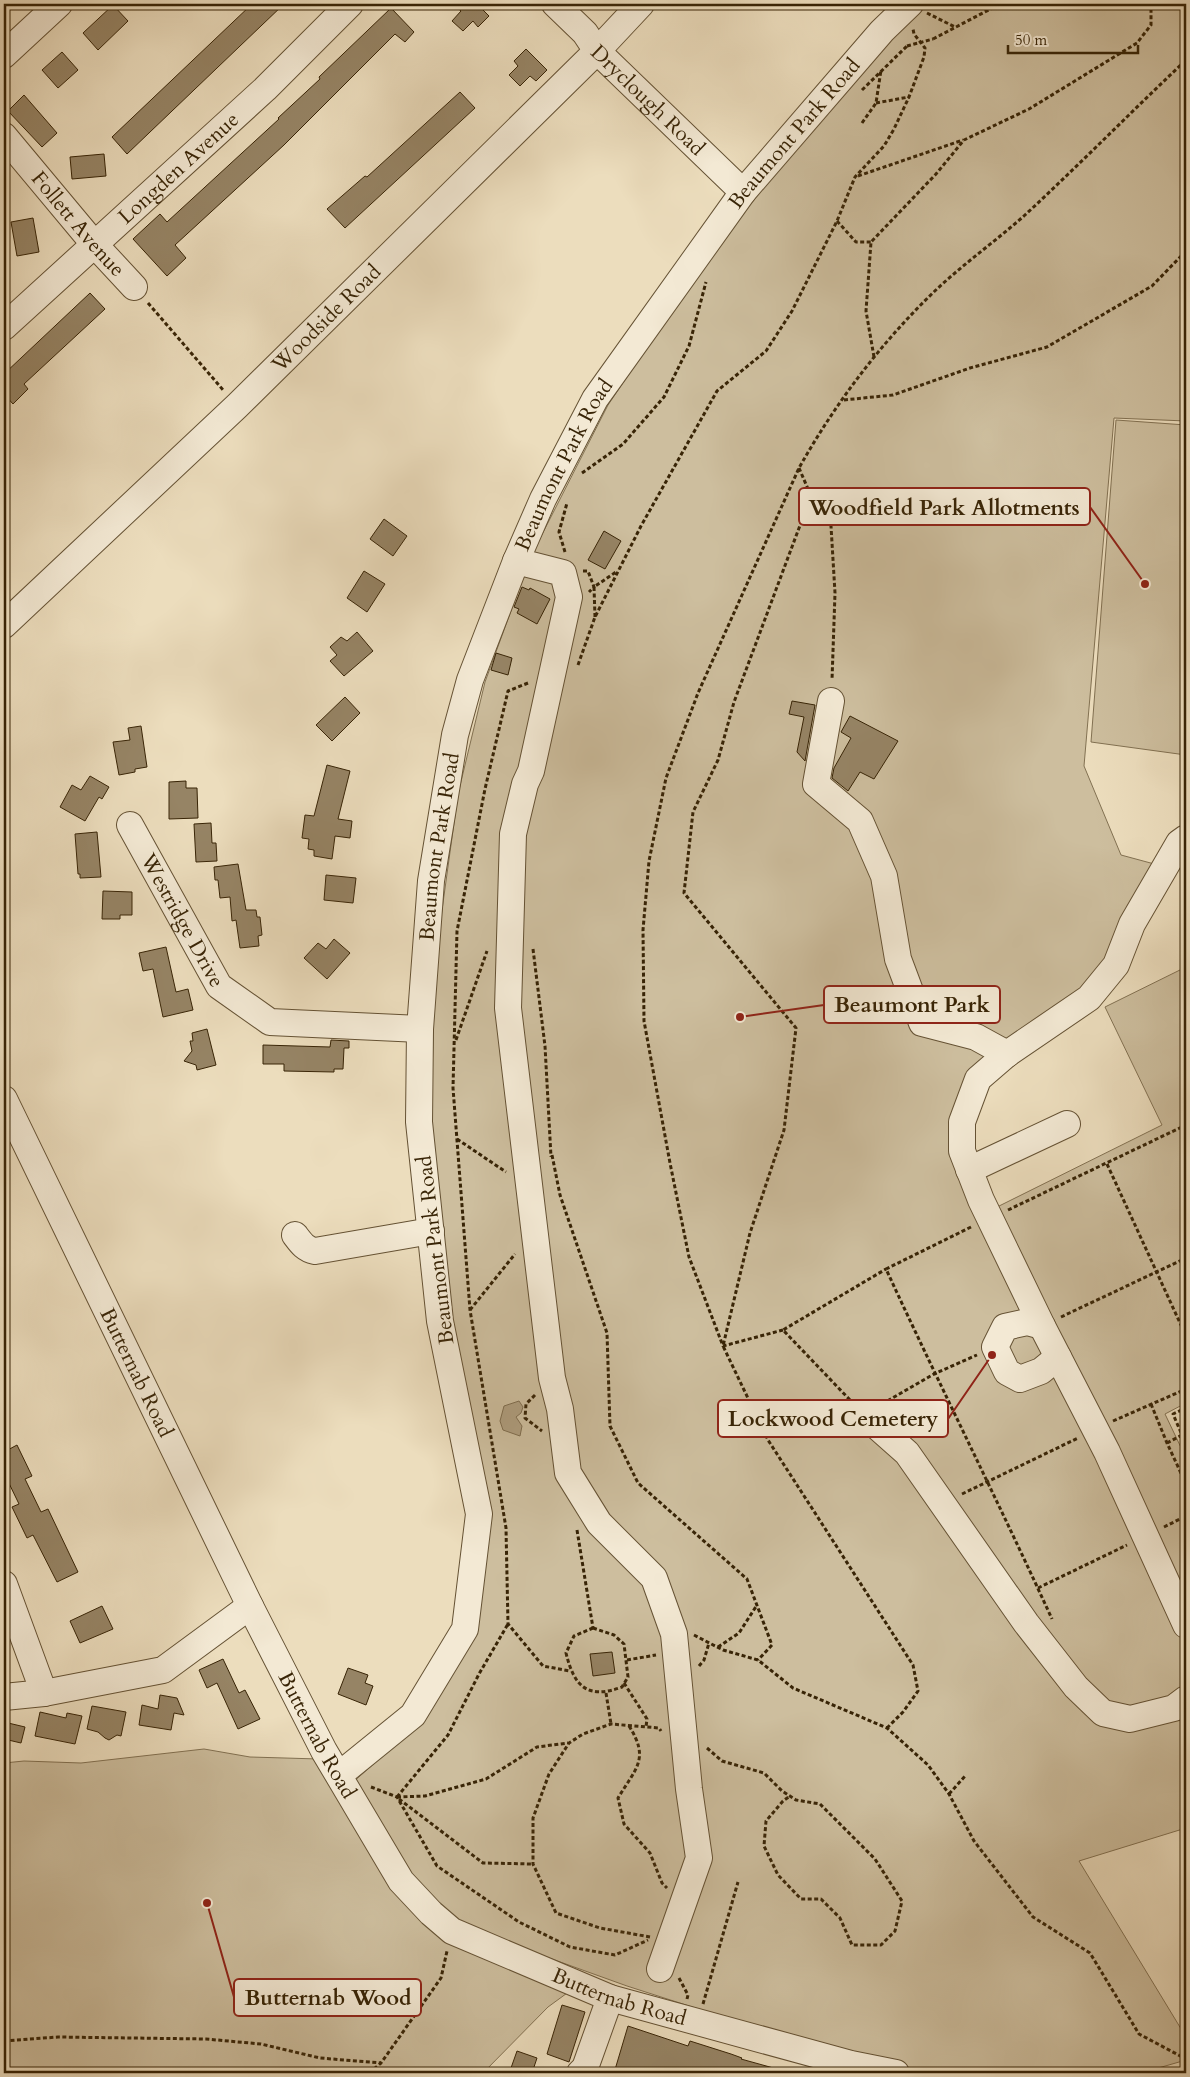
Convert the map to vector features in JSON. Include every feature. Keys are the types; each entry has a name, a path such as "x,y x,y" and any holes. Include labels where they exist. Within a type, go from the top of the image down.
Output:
{"street":[{"path":"4,56 59,4"},
{"name":"Longden Avenue","path":"4,327 265,88 350,4"},
{"name":"Dryclough Road","path":"555,4 585,33 598,51 743,192"},
{"name":"Woodside Road","path":"4,625 237,406 598,51 640,4"},
{"name":"Beaumont Park Road","path":"339,1775 414,1714 466,1629 479,1514 440,1321 419,1122 420,1029 431,881 455,735 470,680 516,561 543,498 595,398 743,192 882,31 917,11"},
{"name":"Follett Avenue","path":"4,136 95,245 134,288"},
{"path":"516,561 563,574 569,597 563,673 525,784 513,834 508,1008 529,1188 536,1229 545,1331 552,1378 560,1408 568,1473 599,1523 654,1578 675,1643 673,1730 689,1789 699,1858 660,1969"},
{"path":"831,701 816,784 860,821 864,829 884,876 898,959 922,1023 976,1036 1007,1054"},
{"name":"Westridge Drive","path":"130,825 219,986 270,1022 420,1029"},
{"path":"1186,838 1179,843 1132,924 1116,965 1089,998 1007,1054 978,1079 962,1122 962,1151 981,1200 1042,1326 1096,1429 1186,1625"},
{"name":"Butternab Road","path":"4,1099 250,1606 324,1751 402,1881 431,1913 452,1931 610,1998 850,2069 896,2073"},
{"path":"969,1170 1067,1124"},
{"path":"296,1234 303,1246 308,1250 315,1251 431,1231"},
{"path":"1042,1326 1027,1322 1005,1327 996,1347 1007,1372 1020,1379 1041,1371 1058,1356"},
{"path":"863,1414 906,1453 1032,1630 1076,1687 1103,1713 1130,1719 1174,1708 1186,1699"},
{"path":"4,1584 44,1693"},
{"path":"4,1697 44,1693 163,1670 250,1606"},
{"path":"580,2073 585,2068 610,1998"}],"path":[{"path":"907,46 933,39 1000,4"},
{"path":"855,177 964,140 1029,109 1137,43 1151,25 1152,4"},
{"path":"397,1797 448,1735 479,1674 508,1624 506,1528 470,1310 453,1088 457,931 485,789 508,691 563,673 596,617 618,570 717,391 766,351 792,312 837,221 855,177 884,146 909,97 924,56 925,48 914,34 917,11 922,10 956,27"},
{"path":"887,1728 903,1712 918,1692 913,1665 768,1440 723,1346 689,1257 644,1020 643,930 649,861 666,778 702,684 799,468 817,436 874,357 938,289 1024,216 1186,60"},
{"path":"862,123 876,104 881,69"},
{"path":"876,104 909,97"},
{"path":"874,357 866,311 871,242 936,174 964,140"},
{"path":"837,221 856,242 871,242"},
{"path":"843,400 893,395 970,368 1047,347 1152,286 1186,251"},
{"path":"579,478 584,471 623,444 664,397 689,346 708,276"},
{"path":"134,288 237,406"},
{"path":"799,468 811,496 831,526 834,593 831,701"},
{"path":"723,1346 750,1233 784,1130 796,1028 684,894 693,812 718,760 734,702 811,496"},
{"path":"566,555 559,532 568,500"},
{"path":"569,597 583,598 594,587 618,570"},
{"path":"580,571 588,571 594,587 596,617"},
{"path":"529,940 532,949 545,1046 552,1155 560,1195 607,1332 610,1426 638,1483 747,1579 772,1645 758,1660"},
{"path":"454,1044 487,950"},
{"path":"457,1139 529,1188 552,1155"},
{"path":"1107,1164 1186,1336"},
{"path":"470,1310 536,1229"},
{"path":"1042,1326 1186,1258"},
{"path":"723,1346 783,1330 886,1269"},
{"path":"783,1330 863,1414 934,1374 996,1347"},
{"path":"942,1505 987,1481 1096,1429 1186,1389"},
{"path":"1151,1404 1166,1443 1186,1484"},
{"path":"1166,1443 1182,1435 1173,1414 1186,1408"},
{"path":"576,1521 593,1628"},
{"path":"1038,1588 1146,1536"},
{"path":"718,1647 739,1633 757,1605"},
{"path":"508,1624 543,1666 570,1671"},
{"path":"593,1628 614,1635 624,1644 628,1676 622,1687 606,1693 588,1690 574,1679 566,1653 574,1636 593,1628"},
{"path":"627,1660 675,1643 691,1634 718,1647 758,1660 793,1688 887,1728 928,1765 949,1794 974,1840 1033,1917 1090,1953 1139,2034 1186,2059"},
{"path":"624,1683 647,1719 646,1727"},
{"path":"606,1693 611,1724"},
{"path":"397,1797 437,1866 519,1922 570,1948 615,1956 653,1938 600,1928 556,1913 534,1864 533,1818 549,1774 569,1743 582,1734 611,1724 673,1730 722,1761 764,1773 796,1800 820,1804 875,1859 902,1901 895,1931 881,1945 852,1945 840,1918 821,1899 801,1899 778,1875 764,1846 766,1821 783,1801 790,1796"},
{"path":"628,1726 638,1742 640,1761 618,1798 624,1824 650,1853 662,1883 683,1904"},
{"path":"397,1797 425,1796 486,1779 537,1747 569,1743"},
{"path":"339,1775 397,1797 482,1863 534,1864"},
{"path":"949,1794 966,1775"},
{"path":"697,2023 738,1882"},
{"path":"369,2073 381,2064 441,1978 452,1931"},
{"path":"4,2041 58,2037 206,2039 261,2044 320,2058 381,2064"}],"shaded area":[{"path":"924,4 1186,4 1186,421 1114,418 1084,766 1121,855 1158,865 1110,960 955,1118 979,1216 1162,1125 1105,1007 1186,967 1186,1403 1165,1414 1186,1458 1186,1828 1079,1861 1186,2037 1186,2060 1141,2073 938,2073 838,2054 627,1986 449,1922 404,1874 351,1784 422,1721 477,1629 491,1508 450,1313 431,1116 435,961 458,794 485,682 531,556 608,405 763,175 890,33"},
{"path":"1116,420 1186,425 1186,755 1091,742"},
{"path":"519,1401 523,1407 521,1413 516,1417 522,1426 520,1436 503,1430 500,1421 504,1406"},
{"path":"204,1749 250,1757 319,1759 393,1884 574,1988 548,2007 483,2073 4,2073 4,1763 24,1761 81,1763"}],"building":[{"path":"252,4 284,4 127,154 112,137"},
{"path":"453,4 477,4 489,16 478,27 473,21 463,31 452,21 461,11"},
{"path":"113,5 128,21 98,50 83,33"},
{"path":"391,8 414,32 405,42 395,34 284,145 175,245 186,258 167,276 133,239 160,214 167,222 279,119 320,79 319,77"},
{"path":"526,49 547,70 536,81 530,76 520,86 509,75 518,66 514,61"},
{"path":"62,52 78,70 58,88 42,70"},
{"path":"460,92 475,108 345,228 327,209 365,176 367,177"},
{"path":"24,95 57,133 42,147 8,111"},
{"path":"104,154 106,176 72,179 70,157"},
{"path":"33,218 39,252 17,256 11,222"},
{"path":"90,293 105,309 24,384 28,389 13,404 4,394 4,374"},
{"path":"384,519 407,536 393,556 370,539"},
{"path":"604,531 621,541 605,569 588,560"},
{"path":"364,571 385,584 367,612 347,598"},
{"path":"522,587 529,590 530,588 550,599 537,624 517,613 519,609 514,607"},
{"path":"357,632 373,651 344,676 330,661 337,655 330,647 341,637 347,641"},
{"path":"496,653 512,658 508,675 491,670"},
{"path":"345,697 360,713 332,741 316,725"},
{"path":"792,701 815,705 805,761 797,752 804,717 789,714"},
{"path":"850,716 898,741 874,779 860,772 848,791 832,778 834,768 851,738 841,732"},
{"path":"141,726 147,767 135,769 135,772 119,775 113,742 130,740 128,728"},
{"path":"327,765 350,771 338,819 352,821 350,838 335,836 332,859 314,856 314,850 308,849 309,839 302,838 305,815 314,816"},
{"path":"90,776 109,787 102,799 99,797 85,821 60,807 72,785 81,790"},
{"path":"186,781 186,788 197,788 198,818 169,819 169,782"},
{"path":"211,823 212,843 216,843 217,861 196,862 194,824"},
{"path":"97,832 101,877 80,878 80,874 78,874 75,834"},
{"path":"238,864 246,910 256,910 257,917 260,917 262,935 258,936 259,946 240,948 236,920 232,921 230,897 220,898 218,880 215,880 214,867"},
{"path":"326,875 356,878 353,903 324,900"},
{"path":"103,891 132,892 132,915 120,915 120,919 102,919"},
{"path":"334,939 350,953 327,979 304,958 318,943 326,949"},
{"path":"166,947 176,992 188,989 193,1010 163,1017 153,969 143,971 139,953"},
{"path":"207,1029 216,1065 197,1070 196,1065 184,1061 192,1051 190,1041 193,1041 192,1033"},
{"path":"331,1040 349,1041 349,1048 344,1048 343,1069 334,1069 334,1072 284,1071 284,1064 263,1064 263,1045 330,1047"},
{"path":"17,1445 32,1476 25,1479 41,1512 48,1509 78,1572 57,1582 33,1535 27,1538 12,1507 19,1504 4,1473 4,1452"},
{"path":"102,1606 113,1629 80,1643 70,1621"},
{"path":"612,1652 615,1673 593,1676 590,1654"},
{"path":"223,1659 239,1693 245,1690 260,1719 238,1729 217,1683 207,1688 199,1670"},
{"path":"348,1668 368,1675 365,1683 373,1686 366,1705 338,1694"},
{"path":"160,1695 177,1698 184,1715 174,1713 171,1730 139,1725 142,1705 158,1709"},
{"path":"92,1706 126,1712 121,1736 117,1735 109,1740 98,1732 87,1729"},
{"path":"40,1712 66,1718 67,1713 82,1716 75,1744 35,1736"},
{"path":"4,1722 25,1727 21,1743 4,1739"},
{"path":"562,2005 585,2012 569,2062 547,2054"},
{"path":"628,2026 688,2046 690,2041 731,2054 741,2059 777,2069 776,2073 614,2073"},
{"path":"517,2051 537,2058 532,2073 511,2068"}],"place":[{"name":"Woodfield Park Allotments","path":"1145,584"},
{"name":"Beaumont Park","path":"740,1017"},
{"name":"Lockwood Cemetery","path":"992,1355"},
{"name":"Butternab Wood","path":"207,1903"}]}
